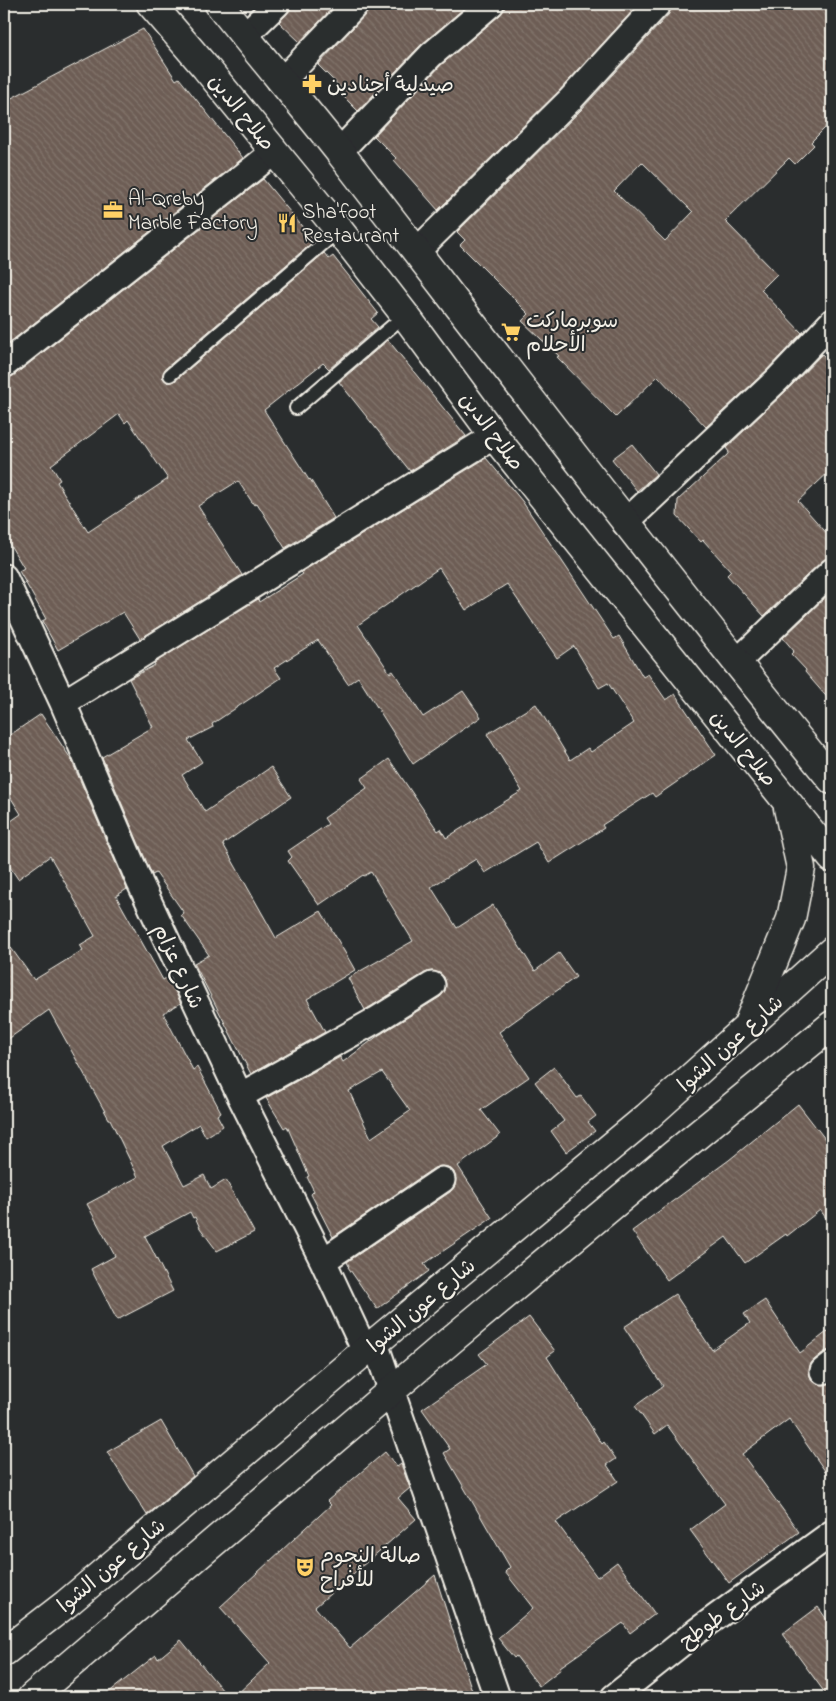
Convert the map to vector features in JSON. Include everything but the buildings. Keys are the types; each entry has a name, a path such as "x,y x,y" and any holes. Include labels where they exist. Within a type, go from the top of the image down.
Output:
{"main road":[{"name":"صلاح الدين","path":"151,4 339,230 494,436 832,858"},
{"path":"219,4 339,152 736,663 832,780"},
{"path":"746,1029 791,919 801,868 787,801"},
{"name":"شارع عون الشوا","path":"4,1652 66,1604 647,1117 832,950"},
{"path":"32,1697 391,1391 646,1177 832,1025"}],"street":[{"path":"244,36 277,4"},
{"path":"280,81 356,4"},
{"path":"339,152 431,55 491,4"},
{"path":"416,252 570,100 658,4"},
{"path":"4,365 274,152"},
{"path":"625,522 777,380 832,322"},
{"path":"63,703 494,436"},
{"path":"736,663 832,571"},
{"name":"شارع عزام","path":"5,583 63,703 140,883 240,1096 391,1391 497,1697"},
{"path":"240,1096 376,1020 432,985"},
{"path":"323,1261 442,1180"},
{"name":"شارع طوطح","path":"614,1697 697,1630 832,1533"}],"lane":[{"path":"170,375 339,230"},
{"path":"296,408 404,314"}],"place":[{"name":"صيدلية أجنادين","path":"312,84"},
{"name":"Al-Qreby Marble Factory","path":"113,210"},
{"name":"Sha'foot Restaurant","path":"287,223"},
{"name":"سوبرماركت الأحلام","path":"511,332"},
{"name":"صالة النجوم للأفراح","path":"305,1567"}]}
